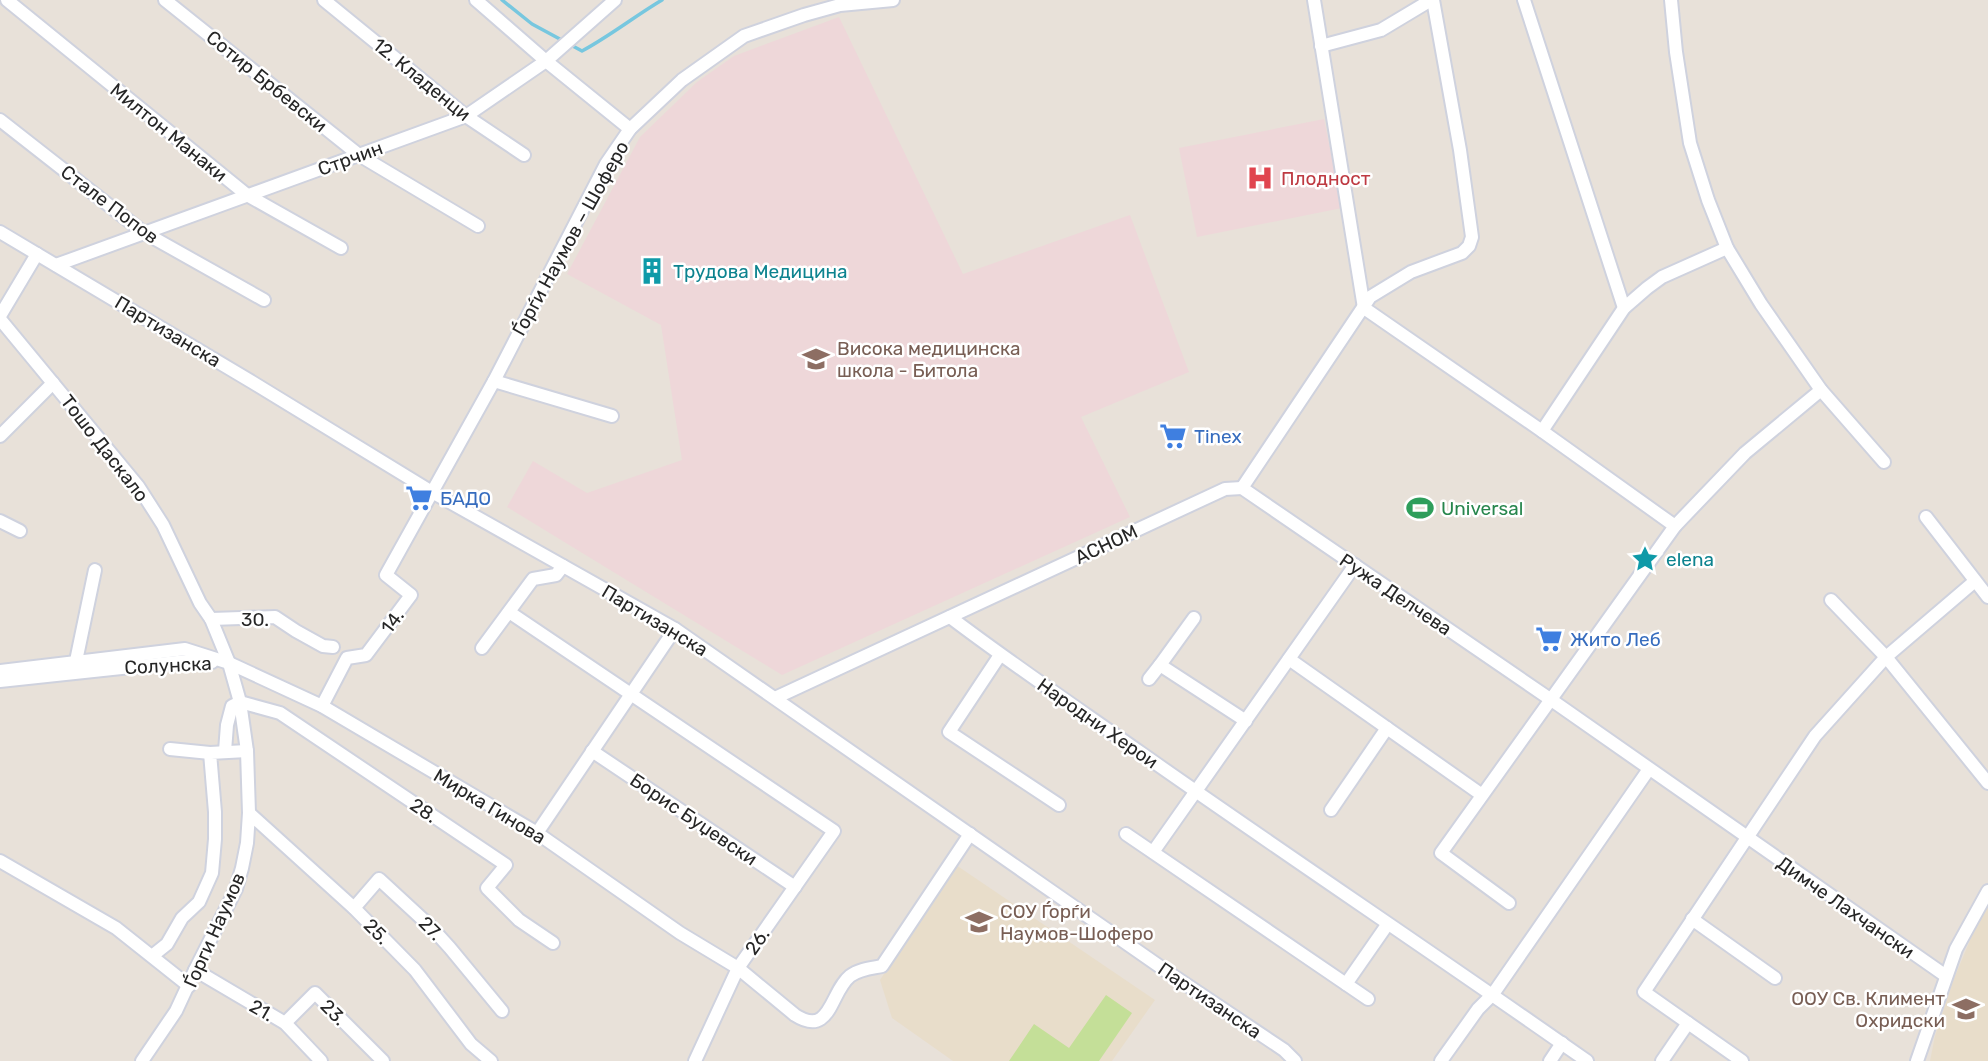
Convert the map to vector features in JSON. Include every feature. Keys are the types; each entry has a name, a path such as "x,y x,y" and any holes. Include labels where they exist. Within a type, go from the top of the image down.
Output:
{"street":[{"path":"0,8 6,0"},
{"name":"Милтон Манаки","path":"6,0 247,195 341,248"},
{"name":"Сотир Брбевски","path":"165,0 359,155 478,226"},
{"name":"12. Кладенци","path":"324,0 466,116 524,155"},
{"path":"476,0 630,129"},
{"name":"Стрчин","path":"56,265 466,116 546,61 615,0"},
{"name":"Ѓорѓи Наумов – Шоферо","path":"432,492 494,381 606,164 630,129 682,80 744,36 843,3 893,0"},
{"path":"1314,0 1364,308 1675,526"},
{"path":"1242,488 1370,297 1411,272 1462,253 1469,246 1472,237 1460,150 1432,0 1381,30 1321,46"},
{"path":"1524,0 1624,309"},
{"path":"1671,0 1690,143 1727,248 1761,304 1821,390 1884,462"},
{"name":"Стале Попов","path":"0,120 143,232 264,300"},
{"name":"Партизанска","path":"0,232 432,492 676,629 1284,1050 1307,1061"},
{"path":"1542,431 1624,309 1662,277 1727,248"},
{"path":"0,317 37,254"},
{"name":"Тошо Даскало","path":"0,317 138,486 163,525 200,603 211,619 229,663"},
{"path":"494,381 612,416"},
{"path":"0,436 53,383"},
{"path":"1509,903 1441,853 1675,526 1745,453 1821,390"},
{"name":"Ружа Делчева","path":"1242,488 1649,769"},
{"name":"АСНОМ","path":"775,698 1225,489 1242,488"},
{"name":"14.","path":"322,706 347,658 366,655 411,595 386,575 432,492"},
{"path":"1926,517 1988,597"},
{"path":"0,521 20,531"},
{"path":"1153,852 1355,565"},
{"path":"482,648 533,579 556,575 563,566"},
{"path":"76,661 95,570"},
{"path":"1644,992 1815,736 1886,657 1975,581"},
{"path":"1831,600 1886,657 1988,783"},
{"path":"509,612 630,693"},
{"name":"30.","path":"211,619 275,617 323,646 333,647"},
{"name":"Народни Херои","path":"950,617 1196,792 1587,1061"},
{"path":"1149,679 1194,618"},
{"path":"537,833 676,629"},
{"name":"Солунска","path":"0,671 185,649 229,663"},
{"path":"1000,655 949,732 1059,805"},
{"path":"1289,659 1482,795"},
{"name":"Солунска","path":"0,681 187,661 229,663"},
{"name":"Мирка Гинова","path":"229,663 322,706 537,833 680,933 738,968 804,1021 813,1022 822,1018 850,976 882,966 970,834"},
{"name":"Ѓорги Наумов","path":"142,1061 176,1012 236,888 242,868 249,813 247,751 240,702 229,663"},
{"path":"1160,664 1246,721"},
{"name":"26.","path":"630,693 834,831 738,968 695,1061"},
{"path":"225,751 227,724 232,706 240,702"},
{"name":"28.","path":"240,702 280,713 506,865 487,888 519,920 552,943"},
{"path":"1331,810 1387,728"},
{"path":"170,749 209,753 247,751"},
{"name":"Борис Буџевски","path":"592,751 795,887"},
{"path":"152,956 167,944 182,918 199,902 212,873 215,812 209,753"},
{"path":"1441,1061 1478,1009 1493,994 1649,769"},
{"name":"Димче Лахчански","path":"1649,769 1946,976"},
{"name":"25.","path":"249,813 354,908 415,970 471,1044 491,1061"},
{"path":"1126,834 1368,999"},
{"path":"0,861 116,928 189,986"},
{"name":"27.","path":"354,908 379,880 438,933 502,1011"},
{"path":"1917,1061 1956,949 1988,891"},
{"path":"1692,919 1775,978"},
{"path":"1346,984 1387,925"},
{"name":"21.","path":"195,970 285,1023 321,1061"},
{"path":"1632,984 1742,1061"},
{"name":"23.","path":"285,1023 315,993 383,1061"},
{"path":"1451,1061 1484,1014 1493,994"},
{"path":"1662,1061 1688,1023"},
{"path":"1550,1061 1562,1043"},
{"name":"Партизанска","path":"1284,1050 1295,1061"}],"shaded area":[{"path":"839,17 963,274 1130,215 1189,372 1081,417 1130,517 782,675 507,507 533,461 587,493 682,460 661,325 567,274 640,137 697,82 734,56"},
{"name":"Плодност","path":"1324,119 1342,208 1197,237 1179,148"},
{"name":"СОУ Ѓорѓи Наумов-Шоферо","path":"956,865 1155,1000 1112,1061 953,1061 892,1018 880,980"},
{"name":"ООУ Св. Климент Охридски","path":"1988,905 1988,1061 1930,1061 1935,1036 1953,981 1976,926"}],"green space":[{"path":"1106,995 1132,1013 1099,1061 1009,1061 1034,1024 1069,1048"}],"waterway":[{"path":"502,0 532,24 582,51 662,0"}],"place":[{"name":"Плодност","path":"1260,178"},
{"name":"Трудова Медицина","path":"652,271"},
{"name":"Висока медицинска школа - Битола","path":"816,359"},
{"name":"Tinex","path":"1173,436"},
{"name":"БАДО","path":"419,498"},
{"name":"Universal","path":"1420,508"},
{"name":"elena","path":"1645,559"},
{"name":"Жито Леб","path":"1549,639"},
{"name":"СОУ Ѓорѓи Наумов-Шоферо","path":"979,922"},
{"name":"ООУ Св. Климент Охридски","path":"1966,1009"}]}
